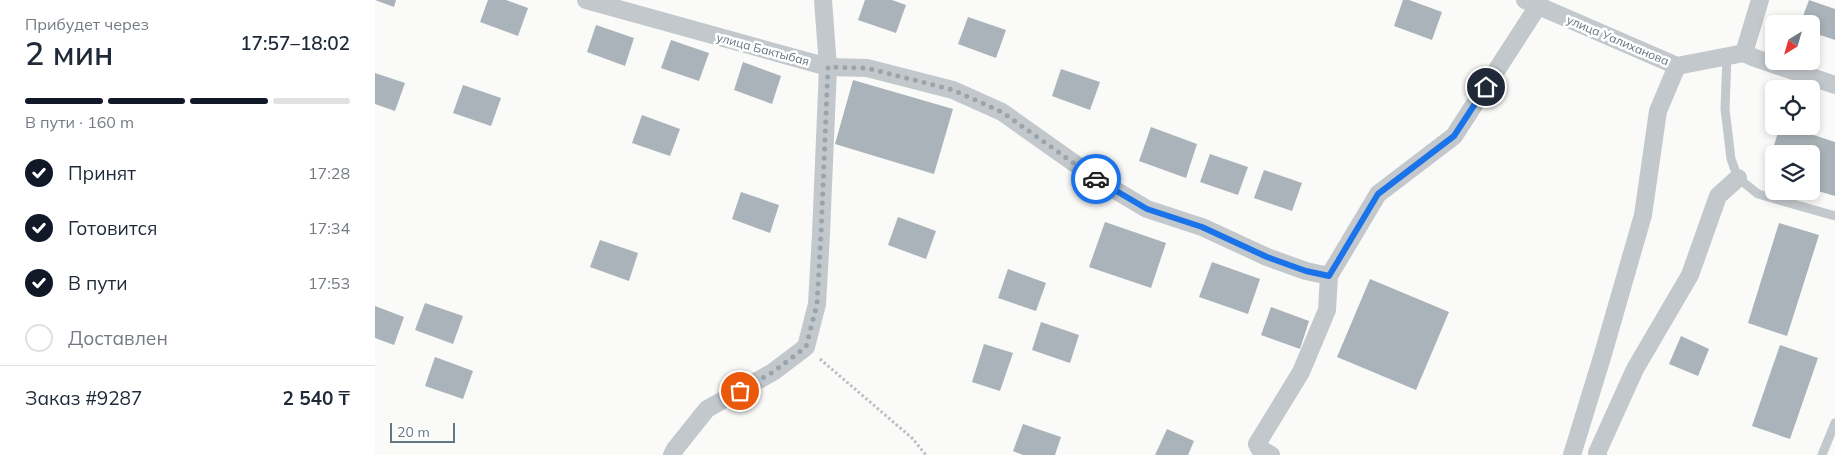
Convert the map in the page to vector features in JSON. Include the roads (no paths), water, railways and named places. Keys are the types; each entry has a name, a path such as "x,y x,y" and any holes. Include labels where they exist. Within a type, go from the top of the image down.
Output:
{"street":[{"name":"улица Бактыбая","path":"585,0 828,67 867,68 953,90 1002,112 1098,180 1147,209 1202,227 1267,257 1306,271 1329,276"},
{"path":"672,455 675,448 707,410 773,372 806,347 817,304 821,234 828,67 823,0"},
{"path":"1759,0 1749,56 1835,85"},
{"path":"1271,455 1259,448 1257,444 1301,372 1327,310 1329,276 1378,194 1454,136 1531,3"},
{"name":"улица Уалиханова","path":"1531,3 1677,66 1727,56 1749,56"},
{"path":"1572,455 1643,215 1658,110 1677,66"},
{"path":"1598,455 1597,453 1635,368 1690,275 1717,196 1738,178"}],"lane":[{"path":"1727,56 1725,109 1731,159 1738,178 1759,194 1835,216"},
{"path":"1823,455 1835,422"}]}
